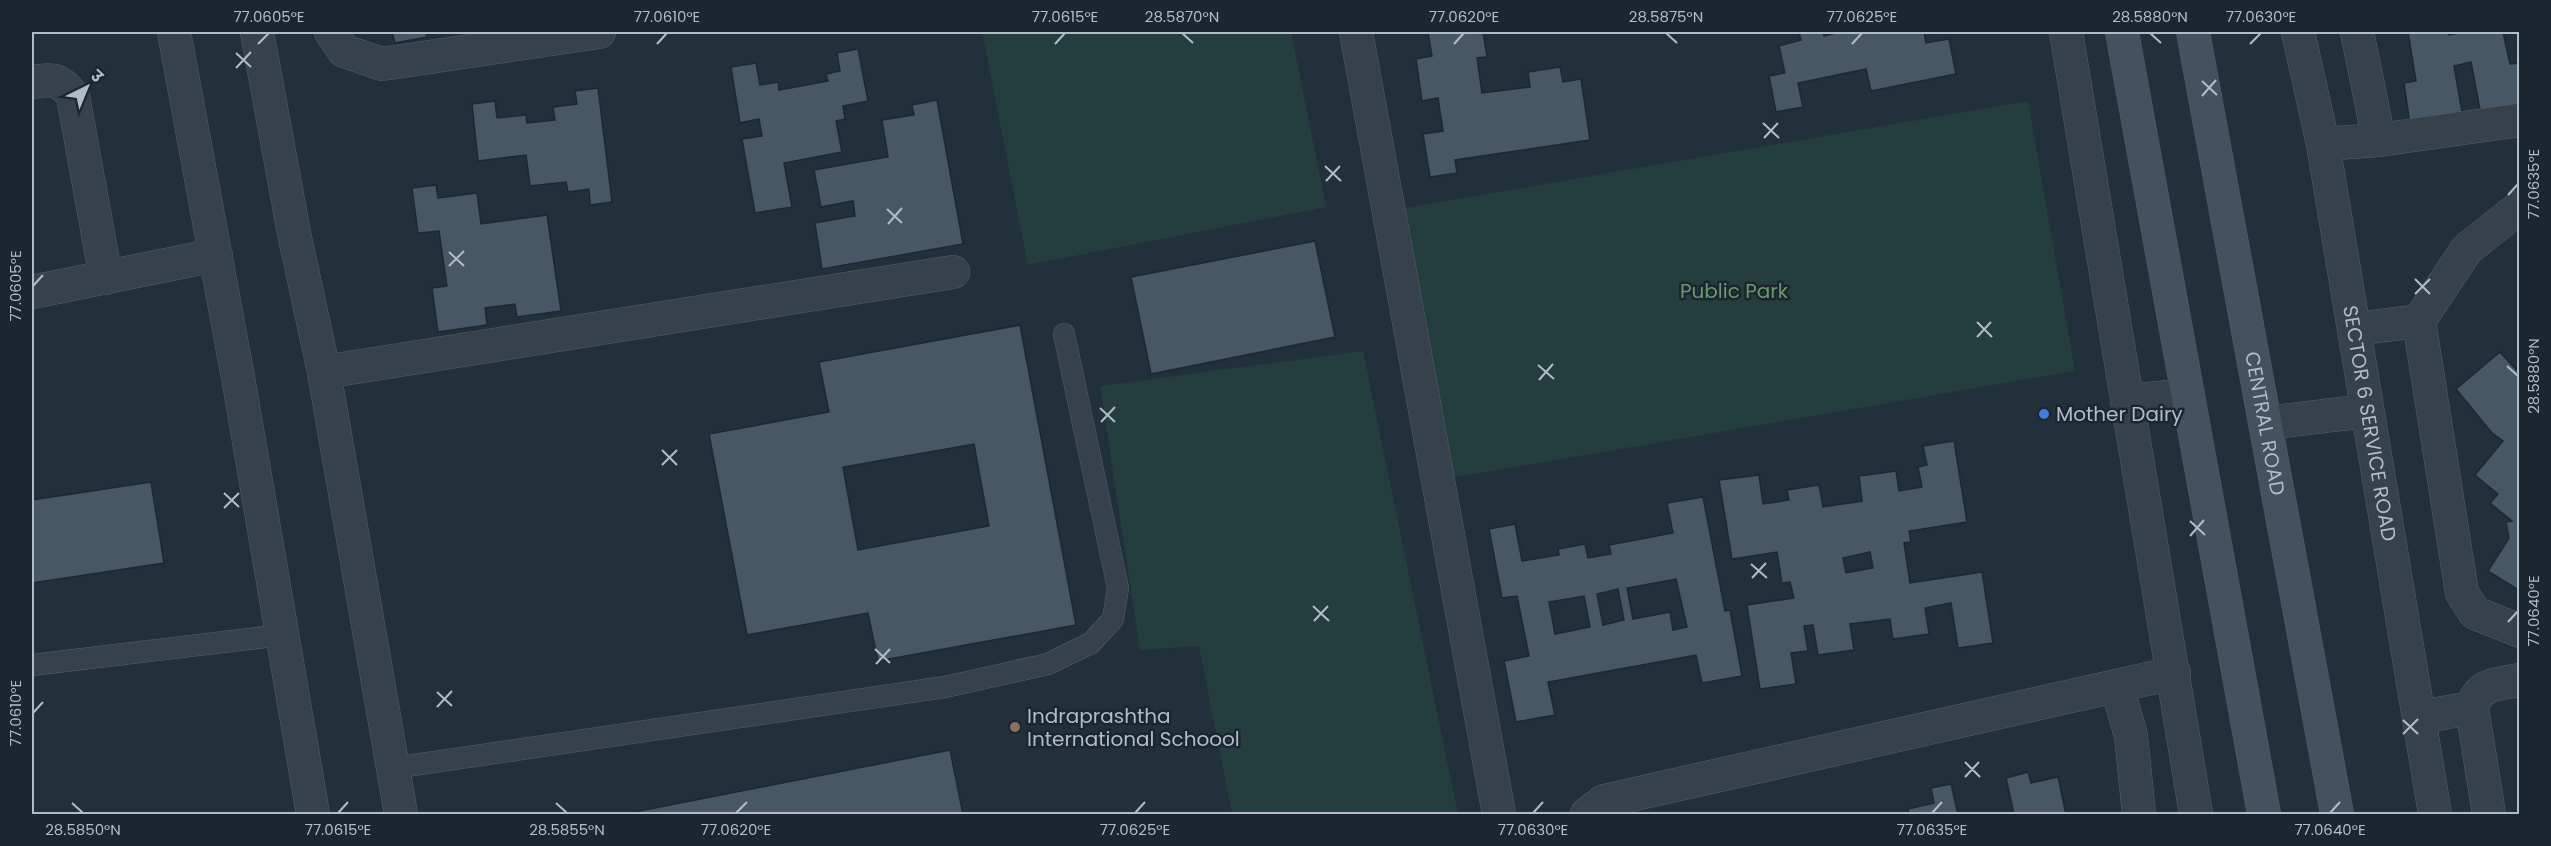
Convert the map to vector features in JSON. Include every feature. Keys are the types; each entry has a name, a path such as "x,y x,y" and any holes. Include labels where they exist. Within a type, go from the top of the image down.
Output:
{"main road":[{"path":"2122,32 2264,814"},
{"name":"CENTRAL ROAD","path":"2193,32 2337,814"}],"street":[{"path":"174,32 216,255 313,814"},
{"path":"257,32 294,233 324,372 401,814"},
{"path":"331,32 344,51 382,64 599,32"},
{"path":"1356,32 1499,814"},
{"path":"2066,32 2196,814"},
{"name":"SECTOR 6 SERVICE ROAD","path":"2298,32 2323,144 2435,814"},
{"path":"2357,32 2379,140"},
{"path":"32,82 49,80 63,83 73,96 106,278"},
{"path":"2323,144 2379,140 2520,120"},
{"path":"2520,207 2467,249 2419,321 2462,593 2475,613 2520,631"},
{"path":"32,292 216,255"},
{"path":"324,372 953,272"},
{"path":"2355,329 2419,321"},
{"path":"2127,400 2188,395"},
{"path":"2266,423 2366,411"},
{"path":"1587,814 1604,801 2174,673"},
{"path":"2489,814 2472,708 2475,695 2485,687 2520,680"},
{"path":"2117,687 2131,736 2139,814"},
{"path":"2419,717 2472,708"}],"lane":[{"path":"393,768 945,687 1048,664 1091,643 1113,619 1118,588 1064,334"},
{"path":"32,665 282,635"}],"green space":[{"path":"982,32 1291,32 1326,207 1028,265"},
{"name":"Public Park","path":"2028,101 2075,371 1440,480 1393,210"},
{"path":"1363,351 1458,814 1232,814 1199,646 1140,650 1100,386"}],"building":[{"path":"392,32 426,32 427,37 395,43"},
{"path":"1428,32 1483,32 1487,57 1477,58 1482,93 1530,87 1528,72 1560,67 1563,82 1581,79 1590,140 1455,160 1457,173 1430,177 1423,134 1443,131 1438,98 1422,101 1416,59 1432,56"},
{"path":"1799,32 1823,32 1824,36 1839,32 1924,32 1926,43 1949,39 1956,74 1871,91 1866,69 1798,83 1803,107 1776,112 1769,76 1785,73 1779,46 1801,40"},
{"path":"2408,32 2448,32 2449,35 2464,32 2503,32 2510,64 2520,63 2520,107 2481,115 2471,62 2454,66 2464,123 2411,131 2404,83 2416,81"},
{"path":"858,49 868,101 843,106 845,119 836,121 842,152 784,163 792,207 755,213 742,139 762,136 759,119 740,123 731,67 756,63 760,85 778,82 779,90 828,81 826,74 840,71 837,53"},
{"path":"598,88 612,202 590,205 589,189 568,192 566,182 530,186 526,155 478,161 472,104 495,101 497,118 526,115 527,123 555,120 553,107 577,104 575,91"},
{"path":"937,100 963,244 822,269 815,223 855,216 853,201 821,207 814,170 888,157 882,120 914,115 912,105"},
{"path":"436,185 438,198 477,193 481,224 547,215 561,311 517,317 515,304 485,308 487,325 438,332 432,288 447,286 439,231 418,233 412,188"},
{"path":"1315,241 1335,337 1151,374 1131,277"},
{"path":"1020,325 1076,625 878,661 868,613 747,635 709,434 829,412 819,362","holes":["974,444 989,526 858,550 843,467"]},
{"path":"2500,352 2520,374 2520,591 2488,571 2509,538 2506,522 2512,521 2490,503 2498,494 2475,475 2503,441 2492,433 2456,389"},
{"path":"1954,441 1967,522 1909,531 1911,542 1904,543 1910,583 1982,572 1993,643 1958,648 1951,603 1925,608 1929,634 1893,639 1890,619 1850,624 1854,650 1818,655 1813,625 1804,626 1808,651 1791,653 1796,684 1760,689 1747,605 1794,598 1790,582 1782,583 1777,552 1732,559 1719,480 1759,475 1763,504 1789,500 1787,490 1819,485 1823,507 1862,501 1859,476 1896,471 1899,491 1922,487 1918,467 1927,465 1923,446","holes":["1870,552 1873,568 1846,573 1843,558"]},
{"path":"151,482 164,563 32,583 32,500"},
{"path":"1703,497 1725,611 1730,610 1742,676 1702,683 1696,655 1548,682 1555,715 1516,722 1504,661 1529,656 1517,596 1502,598 1489,529 1515,524 1522,561 1559,555 1558,549 1585,544 1588,558 1611,554 1609,545 1673,533 1667,503","holes":["1676,579 1687,627 1673,630 1670,612 1633,619 1627,588","1618,589 1624,620 1603,625 1597,594","1584,596 1590,627 1555,634 1549,602"]},
{"path":"950,750 963,814 624,814"},
{"path":"2028,772 2031,783 2058,777 2066,814 2014,814 2006,778"},
{"path":"1951,784 1958,814 1909,814 1908,809 1934,803 1931,788"}],"place":[{"name":"Mother Dairy","path":"2044,414"},
{"name":"Indraprashtha International Schoool","path":"1015,727"}]}
